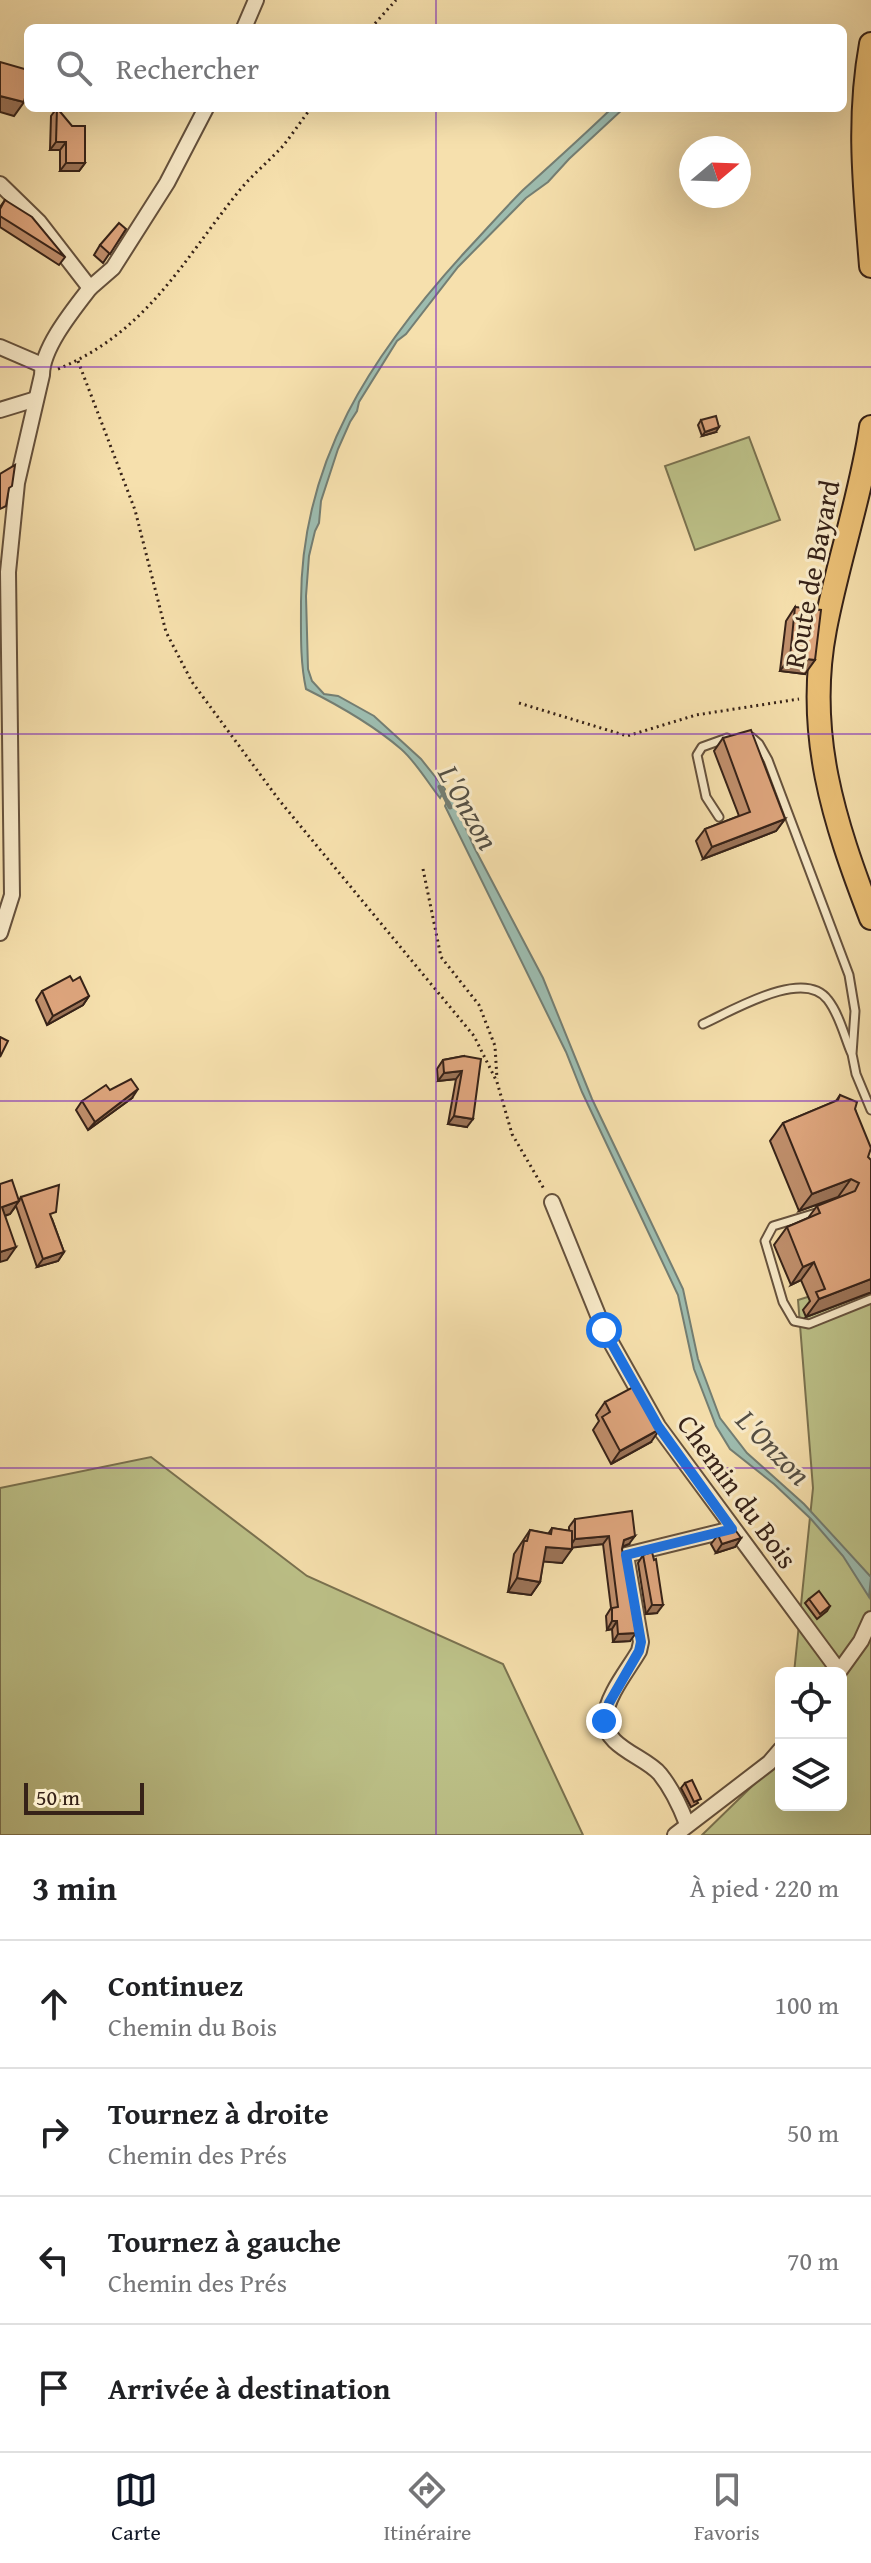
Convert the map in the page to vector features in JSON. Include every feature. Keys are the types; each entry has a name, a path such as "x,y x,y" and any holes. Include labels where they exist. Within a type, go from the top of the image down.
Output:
{"main road":[{"path":"871,44 863,89 862,152 871,266"},
{"name":"Route de Bayard","path":"870,435 825,631 819,696 823,756 835,819 871,918"}],"street":[{"path":"246,24 256,0"},
{"path":"0,933 12,895 8,572 17,483 42,370 66,319 90,288 113,268 167,183 204,112"},
{"path":"0,184 39,222 90,288"},
{"path":"0,347 42,370"},
{"path":"0,410 36,399"},
{"name":"Chemin du Bois","path":"552,1202 604,1330 658,1426 835,1667"},
{"path":"687,1824 659,1772 623,1748 610,1735 604,1721 609,1703 639,1651 641,1642 626,1555 732,1529"},
{"path":"843,1667 861,1641 871,1619"},
{"path":"675,1835 775,1756"}],"lane":[{"path":"719,817 706,797 697,755 702,747 729,737 740,734 750,737 759,744 768,760 849,975 855,1011 852,1054"},
{"path":"703,1024 777,992 799,987 817,989 829,1001 852,1054 856,1074 871,1110"},
{"path":"828,1208 773,1226 765,1241 783,1302 794,1321 809,1324 871,1299"}],"path":[{"path":"375,24 396,0"},
{"path":"42,370 78,361 107,344 136,321 164,291 241,189 283,146 308,112"},
{"path":"78,361 135,510 166,632 192,682 279,800 474,1036 497,1082 512,1134 552,1202"},
{"path":"519,703 627,736 696,715 819,696"},
{"path":"423,869 441,957 479,1005 495,1046 497,1082"}],"green space":[{"path":"749,437 780,520 695,550 665,466"},
{"path":"871,1277 871,1835 702,1835 775,1764 775,1811 847,1811 847,1667 795,1667 813,1488 798,1300"},
{"path":"151,1457 307,1576 503,1664 583,1835 0,1835 0,1488"}],"shaded area":[{"path":"608,112 620,112 548,182 526,198 458,267 406,334 397,341 359,402 338,449 321,501 319,523 309,556 306,596 308,669 312,681 324,694 338,696 374,716 421,759 445,789 440,798 412,760 390,740 306,689 301,605 304,553 313,503 328,457 372,371 431,291 516,198"},
{"path":"451,794 474,847 543,978 592,1099 683,1289 698,1359 720,1418 747,1453 804,1504 871,1577 869,1597 843,1556 811,1519 730,1449 716,1426 694,1369 678,1295 566,1052 445,806"}],"building":[{"path":"0,62 24,69 24,102 0,96"},
{"path":"57,112 60,112 72,126 85,126 85,163 66,163 66,142 56,142"},
{"path":"5,200 32,217 65,257 0,216"},
{"path":"119,223 126,229 110,254 100,245"},
{"path":"716,416 719,427 705,432 701,420"},
{"path":"15,465 6,506 0,509 0,474"},
{"path":"795,607 821,610 815,660 790,657"},
{"path":"751,730 785,819 712,847 705,829 750,812 723,738"},
{"path":"70,976 73,981 80,977 89,996 53,1016 42,991"},
{"path":"0,1037 8,1041 0,1057"},
{"path":"464,1056 481,1059 473,1119 454,1116 462,1071 444,1073 443,1060"},
{"path":"131,1079 138,1089 95,1122 82,1101 106,1085 110,1090"},
{"path":"840,1095 857,1102 855,1109 871,1148 868,1157 871,1160 871,1279 819,1299 816,1292 825,1289 814,1262 803,1267 787,1227 820,1213 817,1206 855,1191 859,1183 851,1179 812,1194 783,1123 838,1100"},
{"path":"12,1180 19,1201 2,1207 16,1247 0,1252 0,1184"},
{"path":"59,1185 56,1212 50,1214 64,1252 43,1259 21,1197"},
{"path":"637,1385 660,1429 620,1451 602,1417 610,1412 605,1402"},
{"path":"632,1511 635,1536 624,1540 622,1549 636,1633 618,1634 617,1621 612,1621 612,1608 618,1607 609,1536 575,1539 575,1519"},
{"path":"552,1528 572,1531 572,1549 546,1547 540,1582 517,1578 524,1541 527,1541 530,1530 551,1534"},
{"path":"736,1531 741,1538 722,1544 718,1535"},
{"path":"652,1552 656,1559 663,1605 652,1605 643,1555"},
{"path":"819,1591 830,1606 820,1614 809,1599"},
{"path":"692,1780 701,1799 694,1802 685,1783"}],"waterway":[{"name":"L'Onzon","path":"440,787 450,807"}],"route":[{"path":"604,1330 658,1426 732,1529 626,1555 641,1642 639,1651 609,1703 604,1721"}]}
